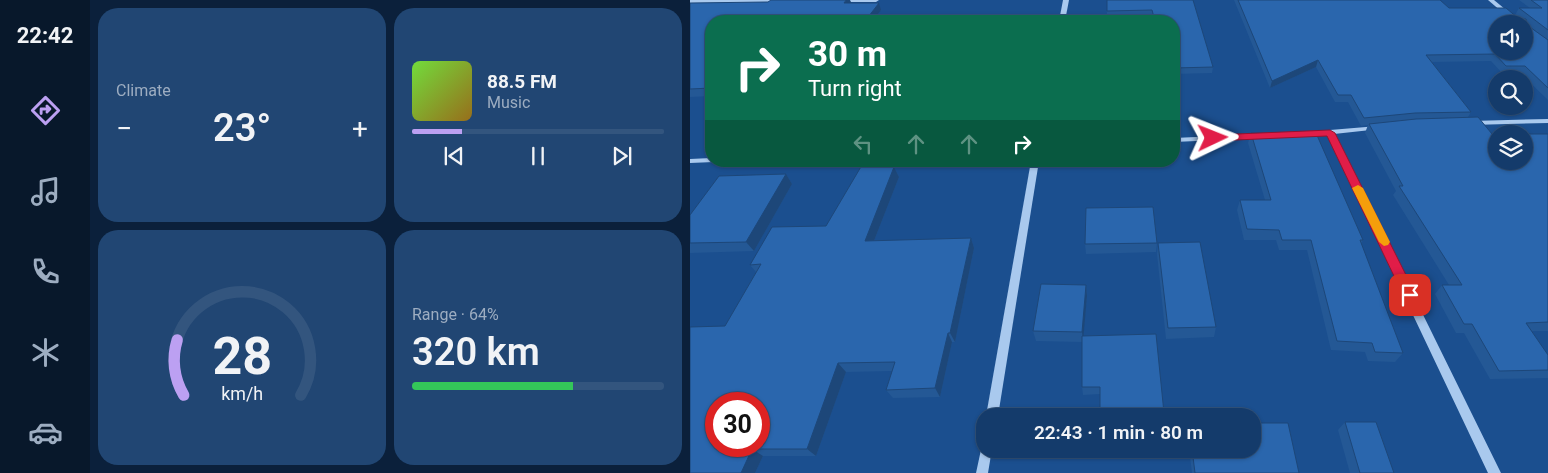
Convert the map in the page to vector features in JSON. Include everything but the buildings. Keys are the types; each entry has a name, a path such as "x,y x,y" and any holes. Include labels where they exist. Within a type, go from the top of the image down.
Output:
{"street":[{"path":"827,1 876,0"},
{"path":"1063,15 1066,0"},
{"path":"1491,0 1509,15"},
{"path":"690,2 788,1"},
{"path":"1458,123 1548,121"},
{"path":"1301,134 1384,127"},
{"path":"1330,133 1495,473"},
{"path":"1180,140 1272,136"},
{"path":"690,161 705,160"},
{"path":"993,408 1034,167"},
{"path":"982,473 984,458"}],"slow traffic":[{"path":"1358,188 1384,242"}],"route":[{"path":"1213,138 1330,133 1410,295"}]}
